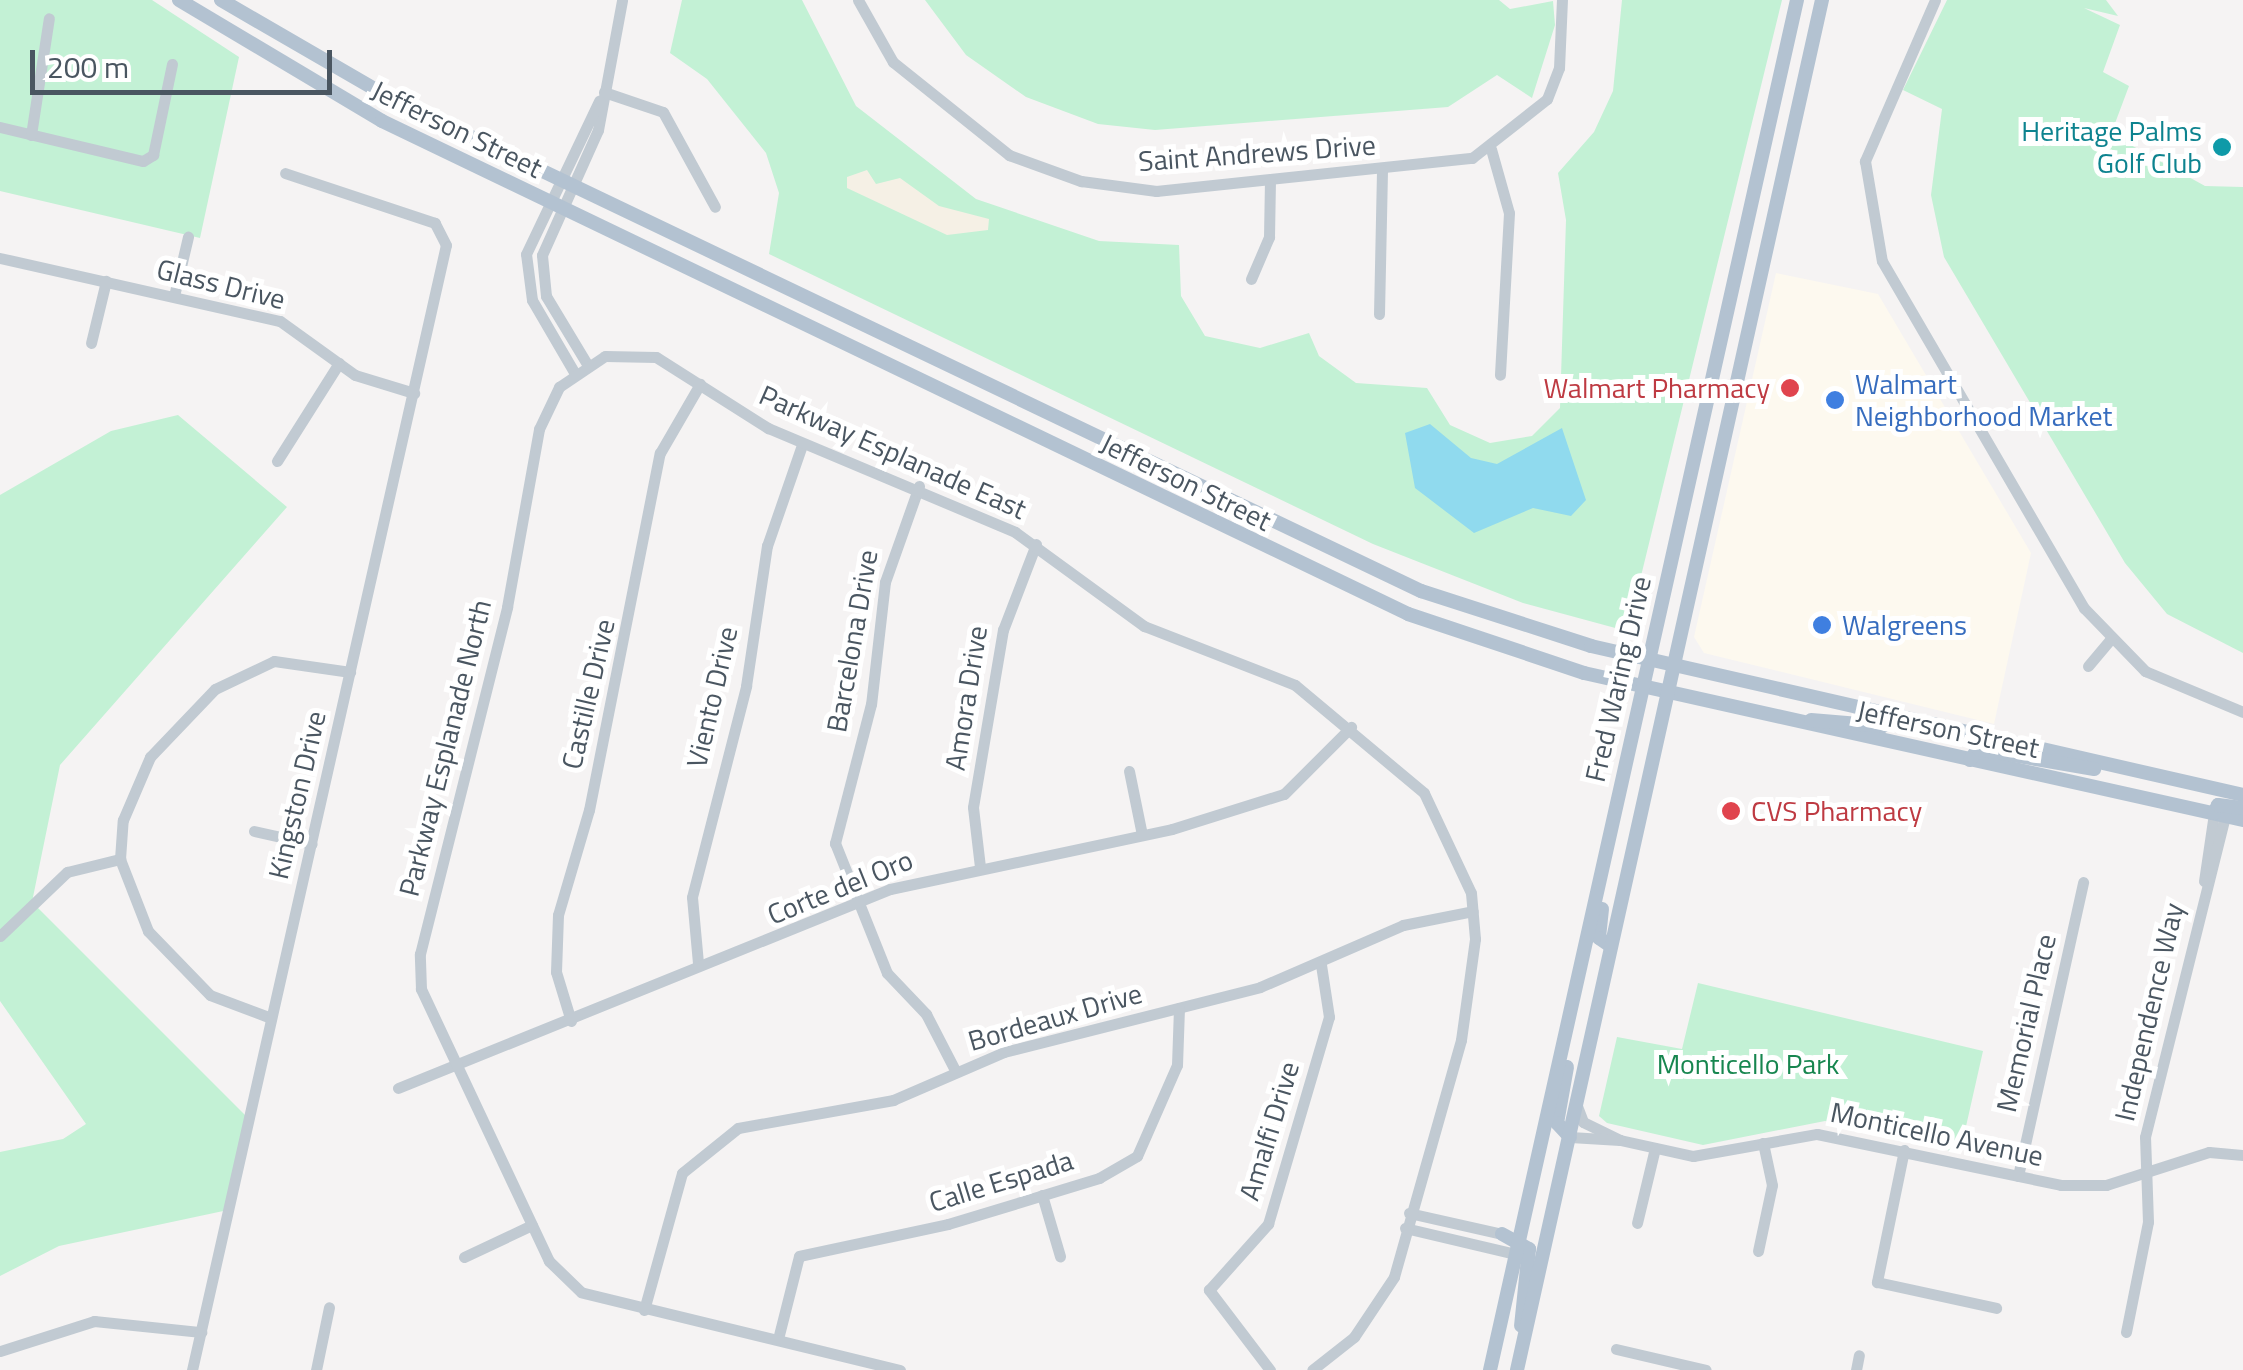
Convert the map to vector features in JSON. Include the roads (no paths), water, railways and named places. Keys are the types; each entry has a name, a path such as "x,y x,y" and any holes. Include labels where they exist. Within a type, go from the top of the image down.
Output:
{"main road":[{"name":"Jefferson Street","path":"178,0 324,91 559,193 1360,567 1492,616 1674,665 2243,796"},
{"name":"Jefferson Street","path":"222,0 331,68 559,193 1408,614 1668,693 2243,820"},
{"name":"Fred Waring Drive","path":"1490,1370 1797,0"},
{"name":"Fred Waring Drive","path":"1517,1370 1822,0"},
{"path":"1800,722 1834,716 1883,726 1888,714"},
{"path":"1970,760 1983,749 2140,772"},
{"path":"2220,815 2218,805 2243,808"},
{"path":"1604,859 1598,932 1611,946"},
{"path":"1566,1031 1557,1122 1570,1137"},
{"path":"1502,1234 1520,1238 1529,1250 1521,1352"}],"street":[{"path":"581,368 528,276 559,193 598,130 622,0"},
{"name":"Saint Andrews Drive","path":"858,0 893,62 1009,156 1082,180 1156,190 1455,163 1490,149"},
{"path":"1500,375 1509,213 1490,149 1547,100 1559,68 1562,0"},
{"path":"1935,0 1864,161 1882,261 2110,639 2184,692 2243,712"},
{"path":"31,135 50,18"},
{"path":"0,128 143,161 153,155 172,64"},
{"path":"604,92 662,112 715,207"},
{"path":"1378,314 1382,170"},
{"name":"Kingston Drive","path":"192,1370 414,393 444,231 285,173"},
{"path":"1251,279 1269,237 1270,180"},
{"path":"174,296 188,237"},
{"name":"Glass Drive","path":"0,258 280,321 339,363 414,393"},
{"path":"90,343 106,281"},
{"name":"Parkway Esplanade East","path":"581,368 644,355 802,445 918,486 1036,544 1144,626 1295,685 1351,727 1424,793 1457,850 1473,911"},
{"path":"276,461 339,363"},
{"name":"Parkway Esplanade North","path":"581,368 538,429 508,606 420,954 421,989 549,1262 581,1292 644,1310 780,1335 900,1370"},
{"name":"Castille Drive","path":"571,1021 556,972 558,915 589,810 660,453 700,384"},
{"name":"Viento Drive","path":"698,963 692,897 746,686 767,546 802,445"},
{"name":"Barcelona Drive","path":"918,486 884,582 871,704 839,820 838,868 853,905 956,1072"},
{"name":"Amora Drive","path":"980,868 973,807 1003,630 1036,544"},
{"path":"2088,666 2110,639"},
{"path":"272,1018 222,1003 192,981 148,931 120,859 137,778 215,689 274,661 350,672"},
{"name":"Corte del Oro","path":"398,1088 454,1062 571,1021 698,963 853,905 980,868 1142,835 1284,794 1351,727"},
{"path":"1129,771 1142,835"},
{"name":"Independence Way","path":"2126,1332 2146,1238 2145,1137 2220,815"},
{"path":"254,831 312,844"},
{"path":"0,936 67,872 120,859"},
{"name":"Memorial Place","path":"2018,1176 2083,882"},
{"path":"1312,1370 1383,1298 1452,1084 1473,911"},
{"name":"Bordeaux Drive","path":"644,1310 670,1199 719,1138 893,1100 956,1072 1321,966 1403,925 1473,911"},
{"name":"Amalfi Drive","path":"1270,1370 1209,1290 1268,1224 1329,1017 1321,966"},
{"name":"Calle Espada","path":"780,1335 799,1256 1042,1195 1118,1170 1154,1135 1181,1046 1179,1008"},
{"name":"Monticello Avenue","path":"1577,1106 1584,1122 1620,1140"},
{"name":"Monticello Avenue","path":"1570,1137 1620,1140 1714,1156 1816,1134 2084,1186 2209,1152 2243,1155"},
{"path":"1758,1251 1772,1185 1763,1143"},
{"path":"1637,1223 1655,1148"},
{"path":"1904,1150 1875,1278 1892,1290 1996,1308"},
{"path":"1042,1195 1060,1256"},
{"path":"1408,1214 1502,1234"},
{"path":"464,1257 532,1225"},
{"path":"1405,1228 1516,1254"},
{"path":"316,1370 329,1307"},
{"path":"0,1350 94,1320 201,1332"},
{"path":"1616,1350 1706,1370"},
{"path":"1856,1370 1859,1354"}],"water":[{"path":"1430,424 1471,458 1497,464 1562,428 1586,500 1571,516 1533,508 1474,533 1415,488 1405,433"}],"place":[{"name":"Heritage Palms Golf Club","path":"2222,147"},
{"name":"Walmart Pharmacy","path":"1790,388"},
{"name":"Walmart Neighborhood Market","path":"1835,400"},
{"name":"Walgreens","path":"1822,625"},
{"name":"CVS Pharmacy","path":"1731,811"}],"park label":[{"name":"Monticello Park","path":"1748,1064"}]}
